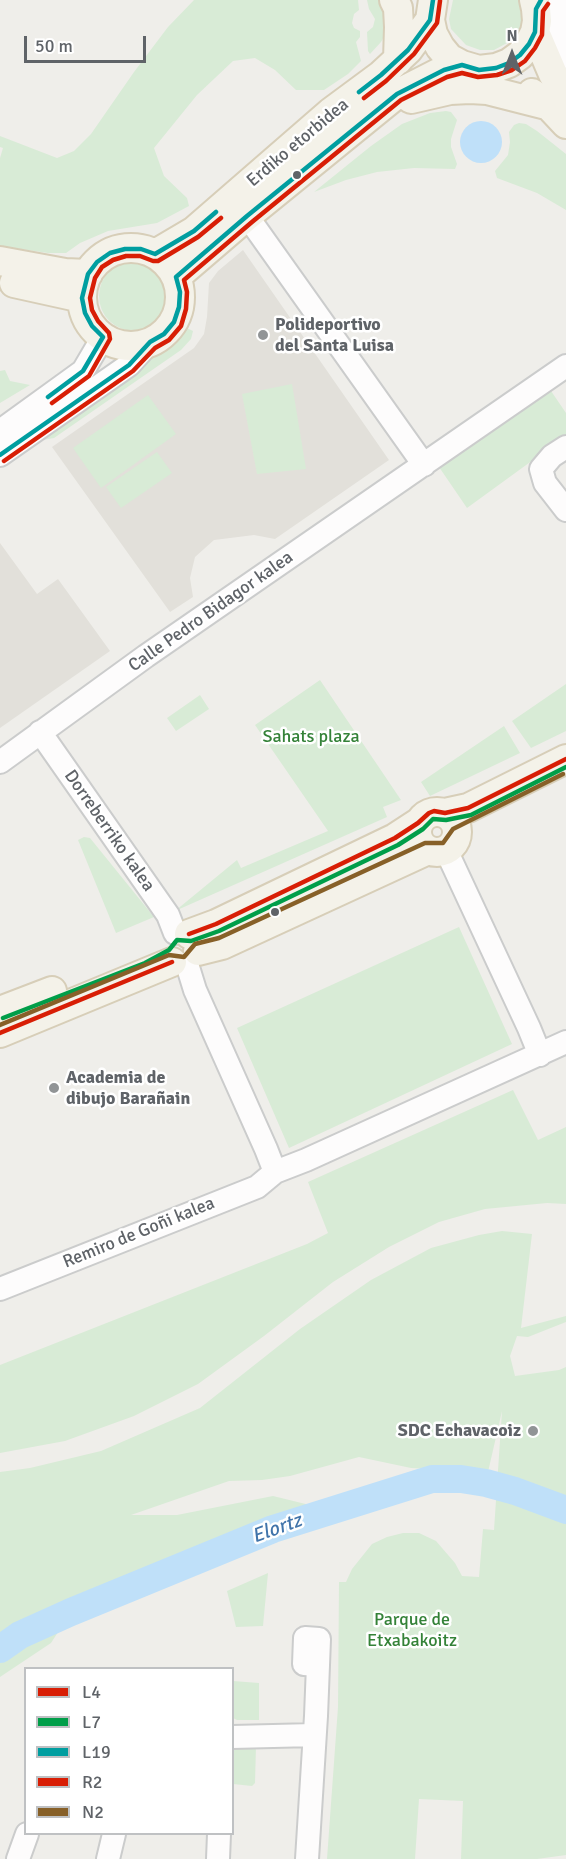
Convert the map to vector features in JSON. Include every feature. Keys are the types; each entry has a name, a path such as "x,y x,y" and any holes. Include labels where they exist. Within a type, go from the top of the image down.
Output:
{"main road":[{"path":"394,0 398,8 398,60"},
{"path":"426,9 433,34 449,58 479,70 496,68 520,55 529,44 541,8"},
{"path":"541,8 553,74 561,103"},
{"name":"Erdiko etorbidea","path":"155,254 194,231 331,112 398,60 408,50 426,9"},
{"name":"Erdiko etorbidea","path":"176,277 397,94 444,70 462,65"},
{"path":"496,68 528,90 561,103"},
{"path":"377,110 420,96 470,89 561,103"},
{"path":"125,249 141,249 155,254 168,264 176,277 180,292 177,315 164,334 150,342 134,346 118,344 103,337 92,326 85,313 85,286 97,262 110,253 125,249"},
{"path":"0,261 65,273 85,286"},
{"path":"0,280 85,286"},
{"path":"444,837 468,808 566,759"},
{"path":"181,948 222,945 444,837 566,781"},
{"path":"1,1012 181,948 216,924 384,843 418,823 429,813 440,811 444,837"}],"street":[{"path":"541,8 557,20 561,103"},
{"path":"247,216 424,465"},
{"path":"0,431 83,371 103,337"},
{"path":"0,455 129,365 150,342"},
{"name":"Calle Pedro Bidagor kalea","path":"0,762 566,366"},
{"path":"566,447 552,456 542,469 545,483 566,510"},
{"name":"Dorreberriko kalea","path":"40,732 168,915 181,948"},
{"path":"444,837 540,1055"},
{"path":"181,948 195,990 275,1172"},
{"name":"Remiro de Goñi kalea","path":"0,1289 257,1187 275,1172 566,1042"},
{"path":"307,1859 318,1665"},
{"path":"234,1737 314,1735"},
{"path":"18,1859 26,1835"},
{"path":"108,1859 114,1835"},
{"path":"218,1859 219,1835"}],"shaded area":[{"path":"243,250 389,460 275,539 254,535 214,540 195,557 190,578 193,597 170,612 52,447 194,348 204,334 209,283 218,271"},
{"path":"0,543 37,594 58,579 110,651 0,728"}],"green space":[{"path":"194,0 358,0 359,10 354,14 352,23 354,28 360,31 360,37 356,42 361,61 348,74 324,90 296,90 275,70 255,58 233,61 197,95 154,148 164,176 187,198 189,206 157,223 108,231 80,243 66,253 48,253 0,246 0,158 3,148 0,147 0,136 57,158 74,151 91,134 168,27"},
{"path":"367,0 382,0 387,32 370,54 367,32 373,27 375,19"},
{"path":"453,0 518,0 521,25 507,43 494,50 480,50 466,45 451,29 449,19"},
{"path":"451,112 457,120 451,139 451,147 457,164 455,169 414,168 377,172 314,192 402,124 430,113"},
{"path":"526,124 537,131 566,154 566,210 537,193 497,178 495,171 508,155 509,132 514,125"},
{"path":"134,261 147,264 159,271 166,283 169,296 166,309 159,321 147,328 134,331 121,328 109,321 102,309 99,296 102,283 109,271 121,264"},
{"path":"187,328 193,331 191,339 181,350 54,438 42,440 38,436 179,332"},
{"path":"5,370 10,381 30,385 0,403 0,371"},
{"path":"292,384 306,469 257,474 242,394"},
{"path":"549,388 566,413 566,436 467,508 439,467"},
{"path":"148,395 176,434 101,488 73,448"},
{"path":"157,452 172,473 121,508 106,487"},
{"name":"Sahats plaza","path":"320,680 401,800 383,807 387,817 175,911 237,860 241,868 328,831 255,725"},
{"path":"566,684 566,731 531,748 512,721"},
{"path":"200,695 209,709 176,731 167,718"},
{"path":"504,726 520,753 430,796 421,782"},
{"path":"84,837 90,838 154,917 116,933 78,840"},
{"path":"459,927 512,1044 289,1148 237,1028"},
{"path":"513,1090 538,1140 566,1127 566,1204 547,1203 485,1209 439,1222 389,1247 333,1282 198,1384 134,1416 65,1441 0,1453 0,1365 307,1244 328,1233 308,1182"},
{"name":"Parque de Etxabakoitz","path":"502,1231 532,1234 521,1328 566,1316 566,1322 528,1337 517,1336 510,1356 515,1376 566,1367 566,1855 537,1859 461,1859 463,1801 419,1799 415,1859 327,1859 338,1707 339,1582 346,1582 352,1569 372,1544 403,1533 419,1533 436,1541 455,1563 462,1576 479,1577 483,1529 494,1530 502,1411 488,1472 411,1468 359,1457 290,1476 229,1481 131,1515 177,1515 273,1496 330,1510 273,1529 71,1612 51,1643 0,1677 0,1472 30,1468 101,1451 200,1408 300,1329 371,1280 431,1248"},
{"path":"268,1573 263,1626 236,1627 227,1591"},
{"path":"234,1681 259,1683 259,1720 234,1718"},
{"path":"237,1746 256,1746 255,1783 252,1786 234,1784 234,1750"}],"water":[{"path":"481,121 496,127 502,142 496,157 481,163 466,157 460,142 466,127"}],"waterway":[{"name":"Elortz","path":"0,1649 20,1635 71,1612 273,1529 432,1479 461,1479 486,1483 566,1510"}],"transit line":[{"name":"L19","path":"359,92 408,50 430,20 433,0"},
{"name":"L19","path":"0,455 129,365 150,342 164,334 174,322 179,307 180,292 176,277 397,94 444,70 462,65 479,70 496,68 520,55 535,32 536,9 541,0"},
{"name":"R2","path":"364,98 414,54 437,23 440,1"},
{"name":"R2","path":"4,461 133,371 155,348 169,340 181,326 186,309 187,292 184,280 401,100 447,77 462,73 478,77 497,75 512,70 525,61 542,35 543,11 548,4"},
{"name":"L19","path":"48,397 83,371 103,337 92,326 85,313 82,298 88,274 97,262 110,253 125,249 141,249 155,254 194,231 216,212"},
{"name":"R2","path":"52,403 89,376 110,339 109,333 92,310 90,298 95,278 102,267 126,256 140,256 158,261 198,237 221,218"},
{"name":"L4","path":"189,934 216,924 395,838 429,813 434,811 445,813 468,808 566,759"},
{"name":"L7","path":"3,1018 145,963 169,950 177,940 191,941 219,931 398,845 423,829 433,819 446,820 471,815 566,767"},
{"name":"N2","path":"0,1025 169,955 184,957 195,944 219,938 425,843 443,843 453,829 563,774"},
{"name":"L4","path":"0,1033 172,962"}],"place":[{"name":"Polideportivo del Santa Luisa","path":"263,335"},
{"name":"Academia de dibujo Barañain","path":"54,1088"},
{"name":"SDC Echavacoiz","path":"533,1431"}]}
